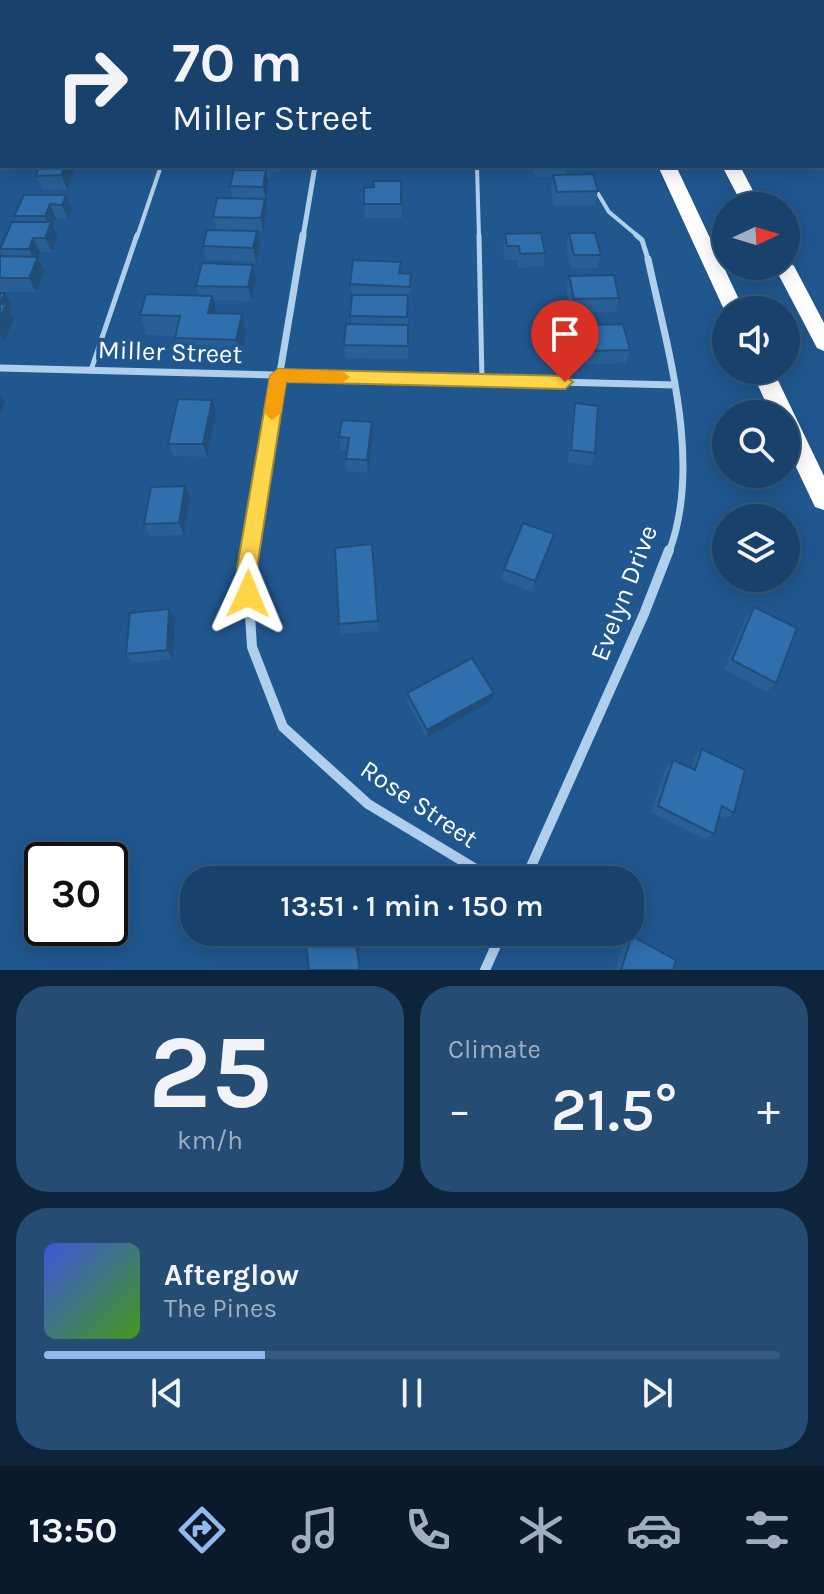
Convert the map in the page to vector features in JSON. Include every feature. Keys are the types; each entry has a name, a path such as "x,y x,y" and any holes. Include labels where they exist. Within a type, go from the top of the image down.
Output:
{"highway":[{"path":"668,168 727,296"},
{"path":"732,168 745,192"},
{"path":"791,280 824,343"},
{"path":"800,451 824,500"}],"street":[{"name":"Rose Street","path":"315,168 247,568 252,647 283,727 368,804 471,866"},
{"name":"Evelyn Drive","path":"531,866 644,614 672,543 685,464 675,385 648,259"},
{"name":"Miller Street","path":"0,368 675,385"},
{"path":"485,970 496,946"}],"lane":[{"path":"91,370 160,168"},
{"path":"477,168 482,381"},
{"path":"588,176 609,212 642,240 648,259"}],"building":[{"path":"38,168 64,168 61,175 36,176"},
{"path":"234,170 266,170 263,187 230,186"},
{"path":"593,174 598,191 557,192 553,175"},
{"path":"373,181 401,181 401,204 364,204 364,188 374,187"},
{"path":"24,195 66,195 62,205 50,204 45,216 14,216"},
{"path":"217,198 265,199 261,218 213,217"},
{"path":"12,222 51,222 45,238 33,238 29,249 0,249"},
{"path":"207,230 257,231 253,248 203,246"},
{"path":"541,233 545,253 520,254 519,246 507,246 505,234"},
{"path":"569,233 595,233 601,255 574,255"},
{"path":"0,256 38,257 29,278 0,278"},
{"path":"353,260 401,262 399,273 411,274 410,287 350,284"},
{"path":"202,263 253,265 248,287 196,286"},
{"path":"614,275 619,298 574,299 569,276"},
{"path":"146,294 212,296 208,313 242,314 236,340 175,338 180,316 140,315"},
{"path":"352,295 408,295 407,317 350,316"},
{"path":"0,304 6,304 0,319"},
{"path":"346,324 408,325 408,346 344,345"},
{"path":"623,324 630,350 577,351 575,339 564,340 561,326"},
{"path":"178,399 212,400 203,444 168,444"},
{"path":"575,403 598,406 595,453 571,450"},
{"path":"342,420 372,422 367,460 346,459 349,438 339,437"},
{"path":"185,486 179,523 144,524 151,487"},
{"path":"523,523 554,534 535,581 504,569"},
{"path":"372,544 378,621 339,624 335,548"},
{"path":"754,607 797,628 776,683 732,660"},
{"path":"169,609 167,650 126,654 130,613"},
{"path":"472,658 494,693 427,730 407,693"},
{"path":"702,749 745,770 734,813 722,806 714,834 658,806 673,760 695,770"},
{"path":"644,943 676,960 673,970 621,970 629,946 644,946"},
{"path":"306,946 356,946 360,970 309,970"}],"slow traffic":[{"path":"272,413 278,376 342,377"}],"route":[{"path":"248,594 247,568 278,376 565,382"}]}
